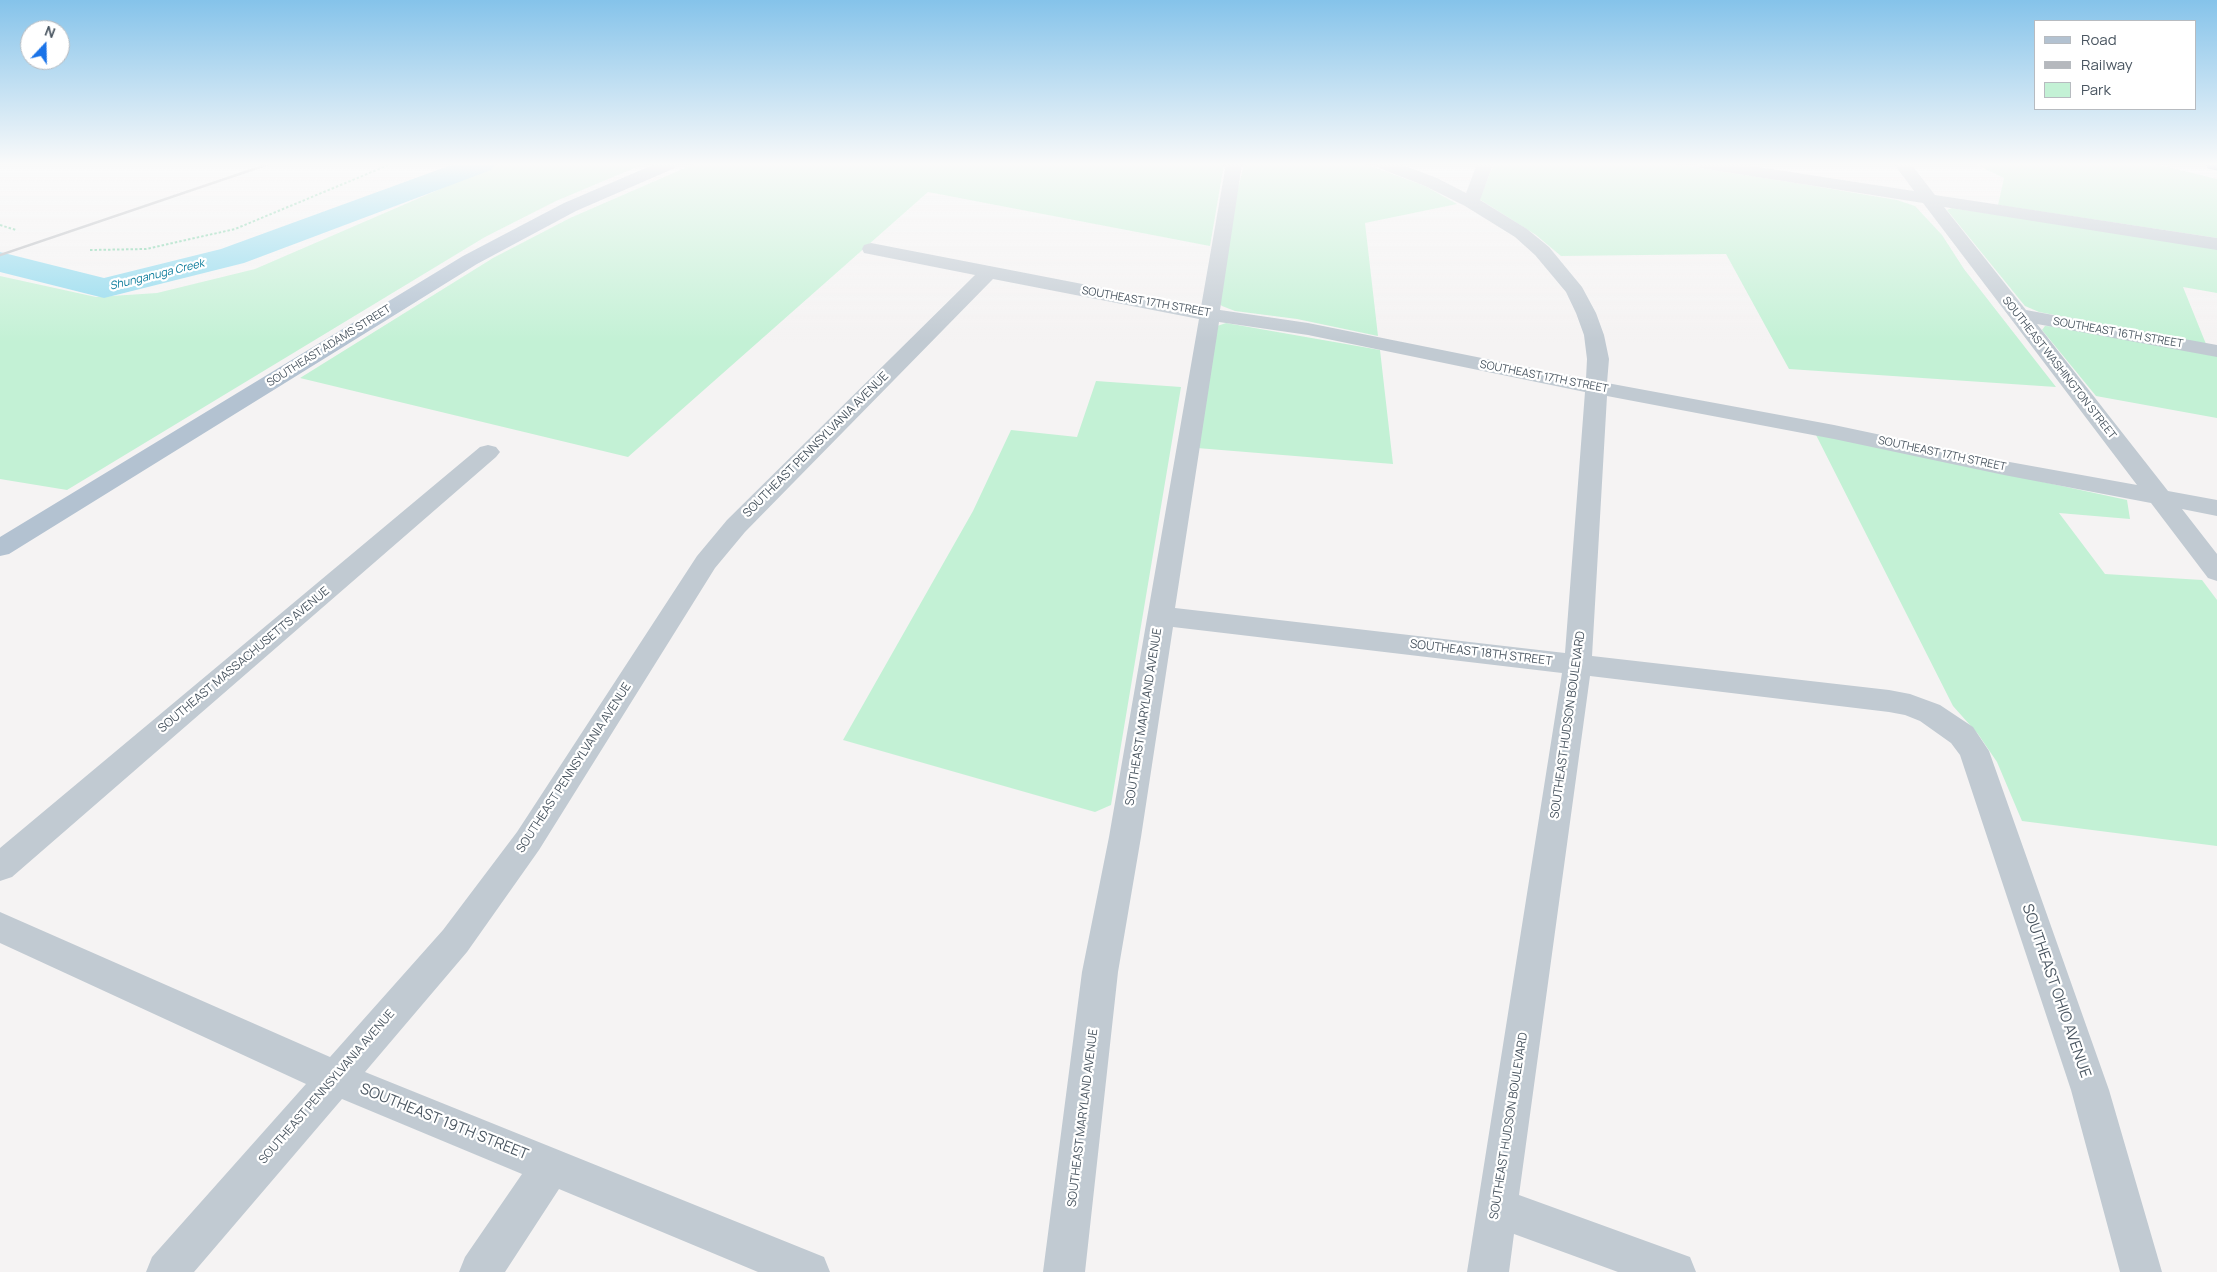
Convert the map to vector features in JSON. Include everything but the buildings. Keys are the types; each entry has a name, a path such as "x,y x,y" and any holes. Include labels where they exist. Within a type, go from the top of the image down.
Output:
{"main road":[{"name":"SOUTHEAST ADAMS STREET","path":"0,548 470,260 539,223"}],"street":[{"name":"SOUTHEAST MARYLAND AVENUE","path":"1064,1272 1100,972 1125,837 1224,223"},
{"name":"SOUTHEAST HUDSON BOULEVARD","path":"1488,1272 1578,664 1598,360 1594,336 1586,313 1575,291 1560,271 1521,233 1505,223"},
{"name":"SOUTHEAST WASHINGTON STREET","path":"1948,223 2217,572"},
{"path":"2085,223 2217,244"},
{"name":"SOUTHEAST 17TH STREET","path":"871,249 1209,314 1308,329 1596,387 1834,432 2004,468 2217,508"},
{"name":"SOUTHEAST PENNSYLVANIA AVENUE","path":"167,1272 455,941 528,841 706,562 736,526 989,272"},
{"name":"SOUTHEAST 16TH STREET","path":"2018,315 2217,351"},
{"name":"SOUTHEAST MASSACHUSETTS AVENUE","path":"0,867 488,452"},
{"name":"SOUTHEAST 18TH STREET","path":"1160,616 1889,701 1910,705 1930,713 1947,723"},
{"name":"SOUTHEAST OHIO AVENUE","path":"1947,723 1962,735 1974,750 2090,1090 2141,1272"},
{"name":"SOUTHEAST 19TH STREET","path":"0,927 335,1078 809,1272"},
{"path":"480,1272 551,1166"},
{"path":"1497,1207 1675,1272"}],"path":[{"path":"90,250 146,249 235,229 252,223"},
{"path":"0,225 16,230"}],"green space":[{"path":"361,223 512,223 485,237 67,490 0,479 0,276 96,297 157,293 255,269"},
{"path":"560,223 892,223 628,457 300,378 493,258"},
{"path":"1092,223 1214,223 1210,246"},
{"path":"1230,223 1365,223 1378,336 1297,319 1235,311 1222,306 1212,297"},
{"path":"1518,223 1931,223 1942,235 1964,269 2056,387 1789,369 1726,254 1561,256 1536,235"},
{"path":"1958,223 2054,223 2217,248 2217,293 2183,287 2206,344 2039,312 2025,306"},
{"path":"2120,223 2217,223 2217,238"},
{"path":"1226,323 1380,350 1393,464 1197,448 1217,326"},
{"path":"2045,326 2065,327 2217,355 2217,418 2096,396 2042,330"},
{"path":"1096,381 1181,387 1111,805 1095,812 843,740 973,511 1011,430 1077,437"},
{"path":"1815,433 2127,500 2130,519 2059,513 2105,574 2202,580 2217,600 2217,846 2022,821 1997,762 1978,734 1953,706"}],"waterway":[{"name":"Shunganuga Creek","path":"0,262 104,288 232,256 320,223"}],"railway":[{"path":"0,255 94,223"}]}
